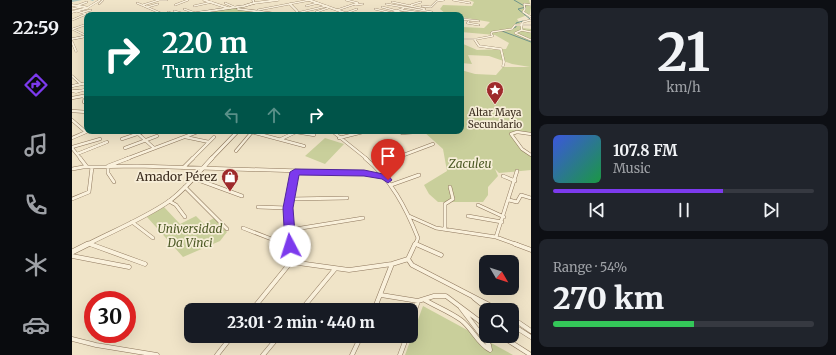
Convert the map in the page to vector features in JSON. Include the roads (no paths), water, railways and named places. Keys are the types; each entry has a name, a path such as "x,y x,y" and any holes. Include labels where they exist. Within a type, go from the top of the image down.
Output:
{"main road":[{"path":"201,12 254,3 253,0"},
{"path":"229,8 269,12"},
{"path":"72,41 84,37"},
{"path":"72,86 84,84"}],"street":[{"path":"77,11 87,8 100,0"},
{"path":"99,4 103,0"},
{"path":"143,5 159,0 167,0"},
{"path":"175,5 188,0"},
{"path":"204,0 213,1 229,8"},
{"path":"254,3 278,0"},
{"path":"258,10 310,0 342,12"},
{"path":"334,12 358,3 347,0"},
{"path":"354,2 360,0"},
{"path":"414,4 431,7 437,1 444,0"},
{"path":"453,0 470,3"},
{"path":"194,6 213,1"},
{"path":"76,6 87,2"},
{"path":"386,4 422,11 425,9 392,2"},
{"path":"395,12 421,2"},
{"path":"137,3 158,12"},
{"path":"225,3 234,7"},
{"path":"306,6 318,3"},
{"path":"147,7 158,4"},
{"path":"290,4 296,12"},
{"path":"353,5 363,4"},
{"path":"520,25 531,18 524,12 524,4 531,5"},
{"path":"72,6 87,8"},
{"path":"72,11 81,6"},
{"path":"304,12 327,6"},
{"path":"316,12 330,7"},
{"path":"382,7 402,12"},
{"path":"414,9 418,7"},
{"path":"184,9 193,12"},
{"path":"350,12 357,9"},
{"path":"376,9 388,12"},
{"path":"72,11 83,12 91,10"},
{"path":"174,10 180,12"},
{"path":"398,11 412,12"},
{"path":"72,20 84,15"},
{"path":"464,19 480,21"},
{"path":"470,20 467,23 479,25"},
{"path":"464,39 475,40 492,37 492,32 512,29 516,25 531,25"},
{"path":"520,25 523,29 521,30"},
{"path":"73,29 84,26"},
{"path":"73,29 84,35"},
{"path":"530,39 515,33 521,30 531,32"},
{"path":"475,40 481,46 501,49 504,62 503,66"},
{"path":"72,41 76,51"},
{"path":"72,76 81,84"},
{"path":"72,90 76,92 84,90"},
{"path":"72,98 84,97"},
{"path":"72,111 84,112"},
{"path":"72,120 84,130"},
{"path":"531,134 517,132 511,136 522,149 531,155"},
{"path":"72,138 84,133"},
{"path":"122,139 138,134 154,148"},
{"path":"108,166 192,134"},
{"path":"72,252 132,222 168,201 185,186 235,134"},
{"path":"236,151 250,134"},
{"path":"260,134 304,146"},
{"path":"281,139 291,134"},
{"path":"290,262 349,270 392,264 408,259 416,244 418,236 409,216 391,185 375,166 335,134"},
{"path":"339,138 355,134"},
{"path":"125,148 157,136"},
{"path":"185,137 209,142"},
{"path":"183,168 214,137"},
{"path":"72,199 89,192 90,167 72,148 100,139"},
{"path":"77,154 106,142"},
{"path":"375,166 433,144"},
{"path":"108,166 108,173 114,182"},
{"path":"72,169 108,166 364,173 385,177"},
{"path":"496,238 517,171"},
{"path":"258,303 290,262 288,208 295,172"},
{"path":"391,185 419,175"},
{"path":"503,176 515,180"},
{"path":"193,178 242,196"},
{"path":"185,186 227,229"},
{"path":"445,229 445,204 453,199 450,187"},
{"path":"509,200 517,202 521,196 531,198"},
{"path":"290,199 347,198"},
{"path":"168,201 176,205 185,217"},
{"path":"478,205 504,216"},
{"path":"258,207 288,208"},
{"path":"409,216 431,226 496,238 531,250"},
{"path":"468,216 502,222"},
{"path":"289,230 363,218"},
{"path":"132,222 153,238"},
{"path":"244,228 290,246"},
{"path":"90,244 146,264"},
{"path":"416,244 441,256"},
{"path":"72,256 129,267"},
{"path":"408,259 412,265 486,303"},
{"path":"377,303 392,264"},
{"path":"307,303 335,269"},
{"path":"466,292 480,303"},
{"path":"381,295 418,302 434,296 446,296 479,321"},
{"path":"425,300 461,320 471,329 486,348 490,350 489,345 461,308"},
{"path":"519,323 531,331"},
{"path":"519,329 531,337"},
{"path":"72,339 96,345 157,355"},
{"path":"217,355 226,343"},
{"path":"263,355 273,343"},
{"path":"352,355 358,343"},
{"path":"400,355 404,343"},
{"path":"513,343 531,354"}],"waterway":[{"path":"72,1 81,0"},
{"path":"514,0 526,7 518,9 530,19"},
{"path":"511,29 516,27 516,23 523,21"},
{"path":"502,31 531,42"}],"place":[{"name":"Altar Maya Secundario","path":"495,105"},
{"name":"Amador Pérez","path":"230,192"}],"park label":[{"name":"Zaculeu","path":"470,164"},
{"name":"Universidad Da Vinci","path":"190,236"}]}
